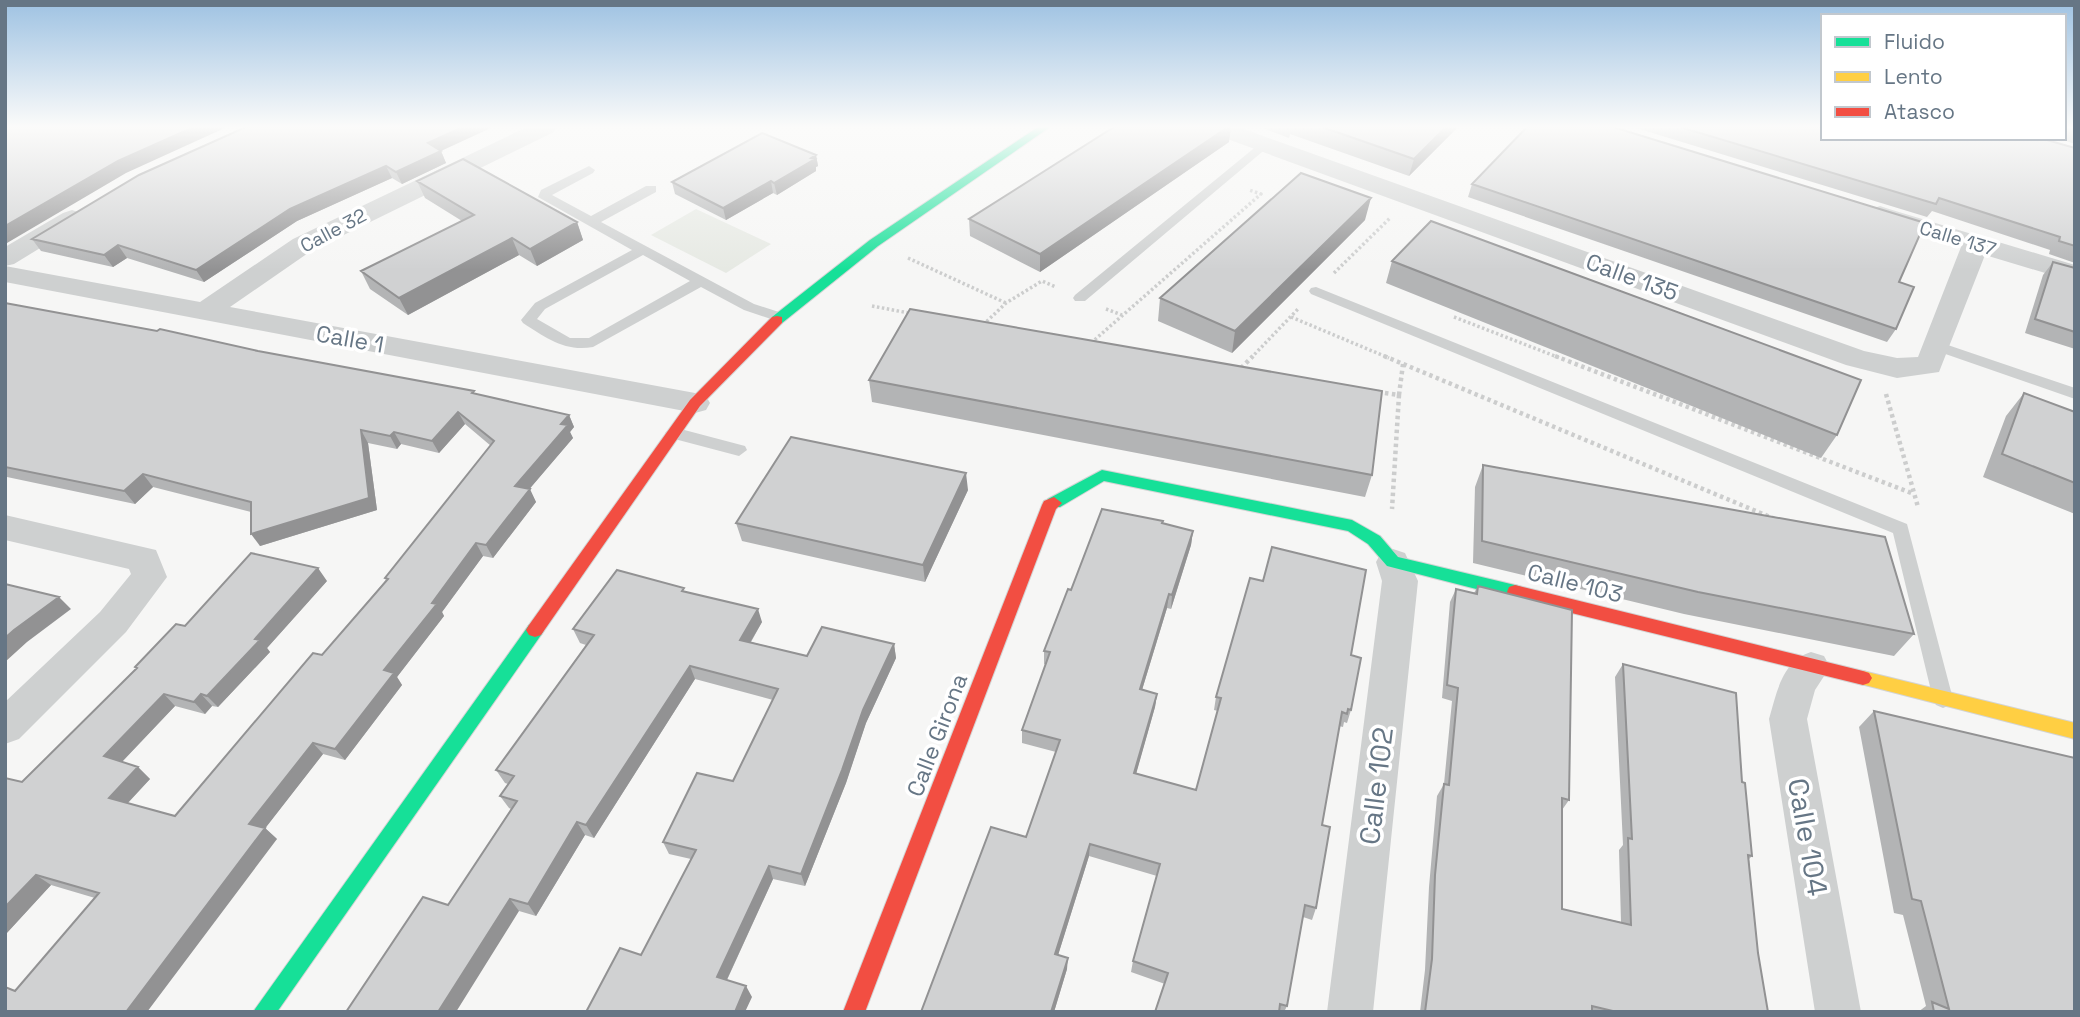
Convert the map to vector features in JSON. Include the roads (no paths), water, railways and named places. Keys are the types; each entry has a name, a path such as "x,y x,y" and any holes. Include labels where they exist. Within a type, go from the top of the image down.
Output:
{"street":[{"name":"Calle 32","path":"204,312 324,233 447,174"},
{"path":"264,1012 695,403 780,317 874,243 975,174"},
{"name":"Calle 135","path":"1348,174 1856,358 1897,368 1929,365 1976,243"},
{"name":"Calle 137","path":"1859,207 2075,274"},
{"path":"5,258 89,208"},
{"name":"Calle 1","path":"5,274 695,403"},
{"name":"Calle 103","path":"1078,489 1102,475 1352,526 1383,551 1811,667 2075,731"},
{"name":"Calle Girona","path":"855,1012 1050,505 1078,489"},
{"path":"5,527 144,559 149,577 113,622 5,727"},
{"name":"Calle 102","path":"1350,1012 1400,582 1383,551"},
{"name":"Calle 104","path":"1811,667 1798,684 1788,719 1838,1012"}],"lane":[{"path":"581,174 546,193 545,197 749,307 780,317"},
{"path":"1080,298 1228,174"},
{"path":"592,221 651,189"},
{"path":"644,249 540,306 528,320 570,345 581,345 593,342 702,280"},
{"path":"1317,291 1900,528 1943,699"},
{"path":"1936,346 2075,394"},
{"path":"673,433 739,450"}]}
